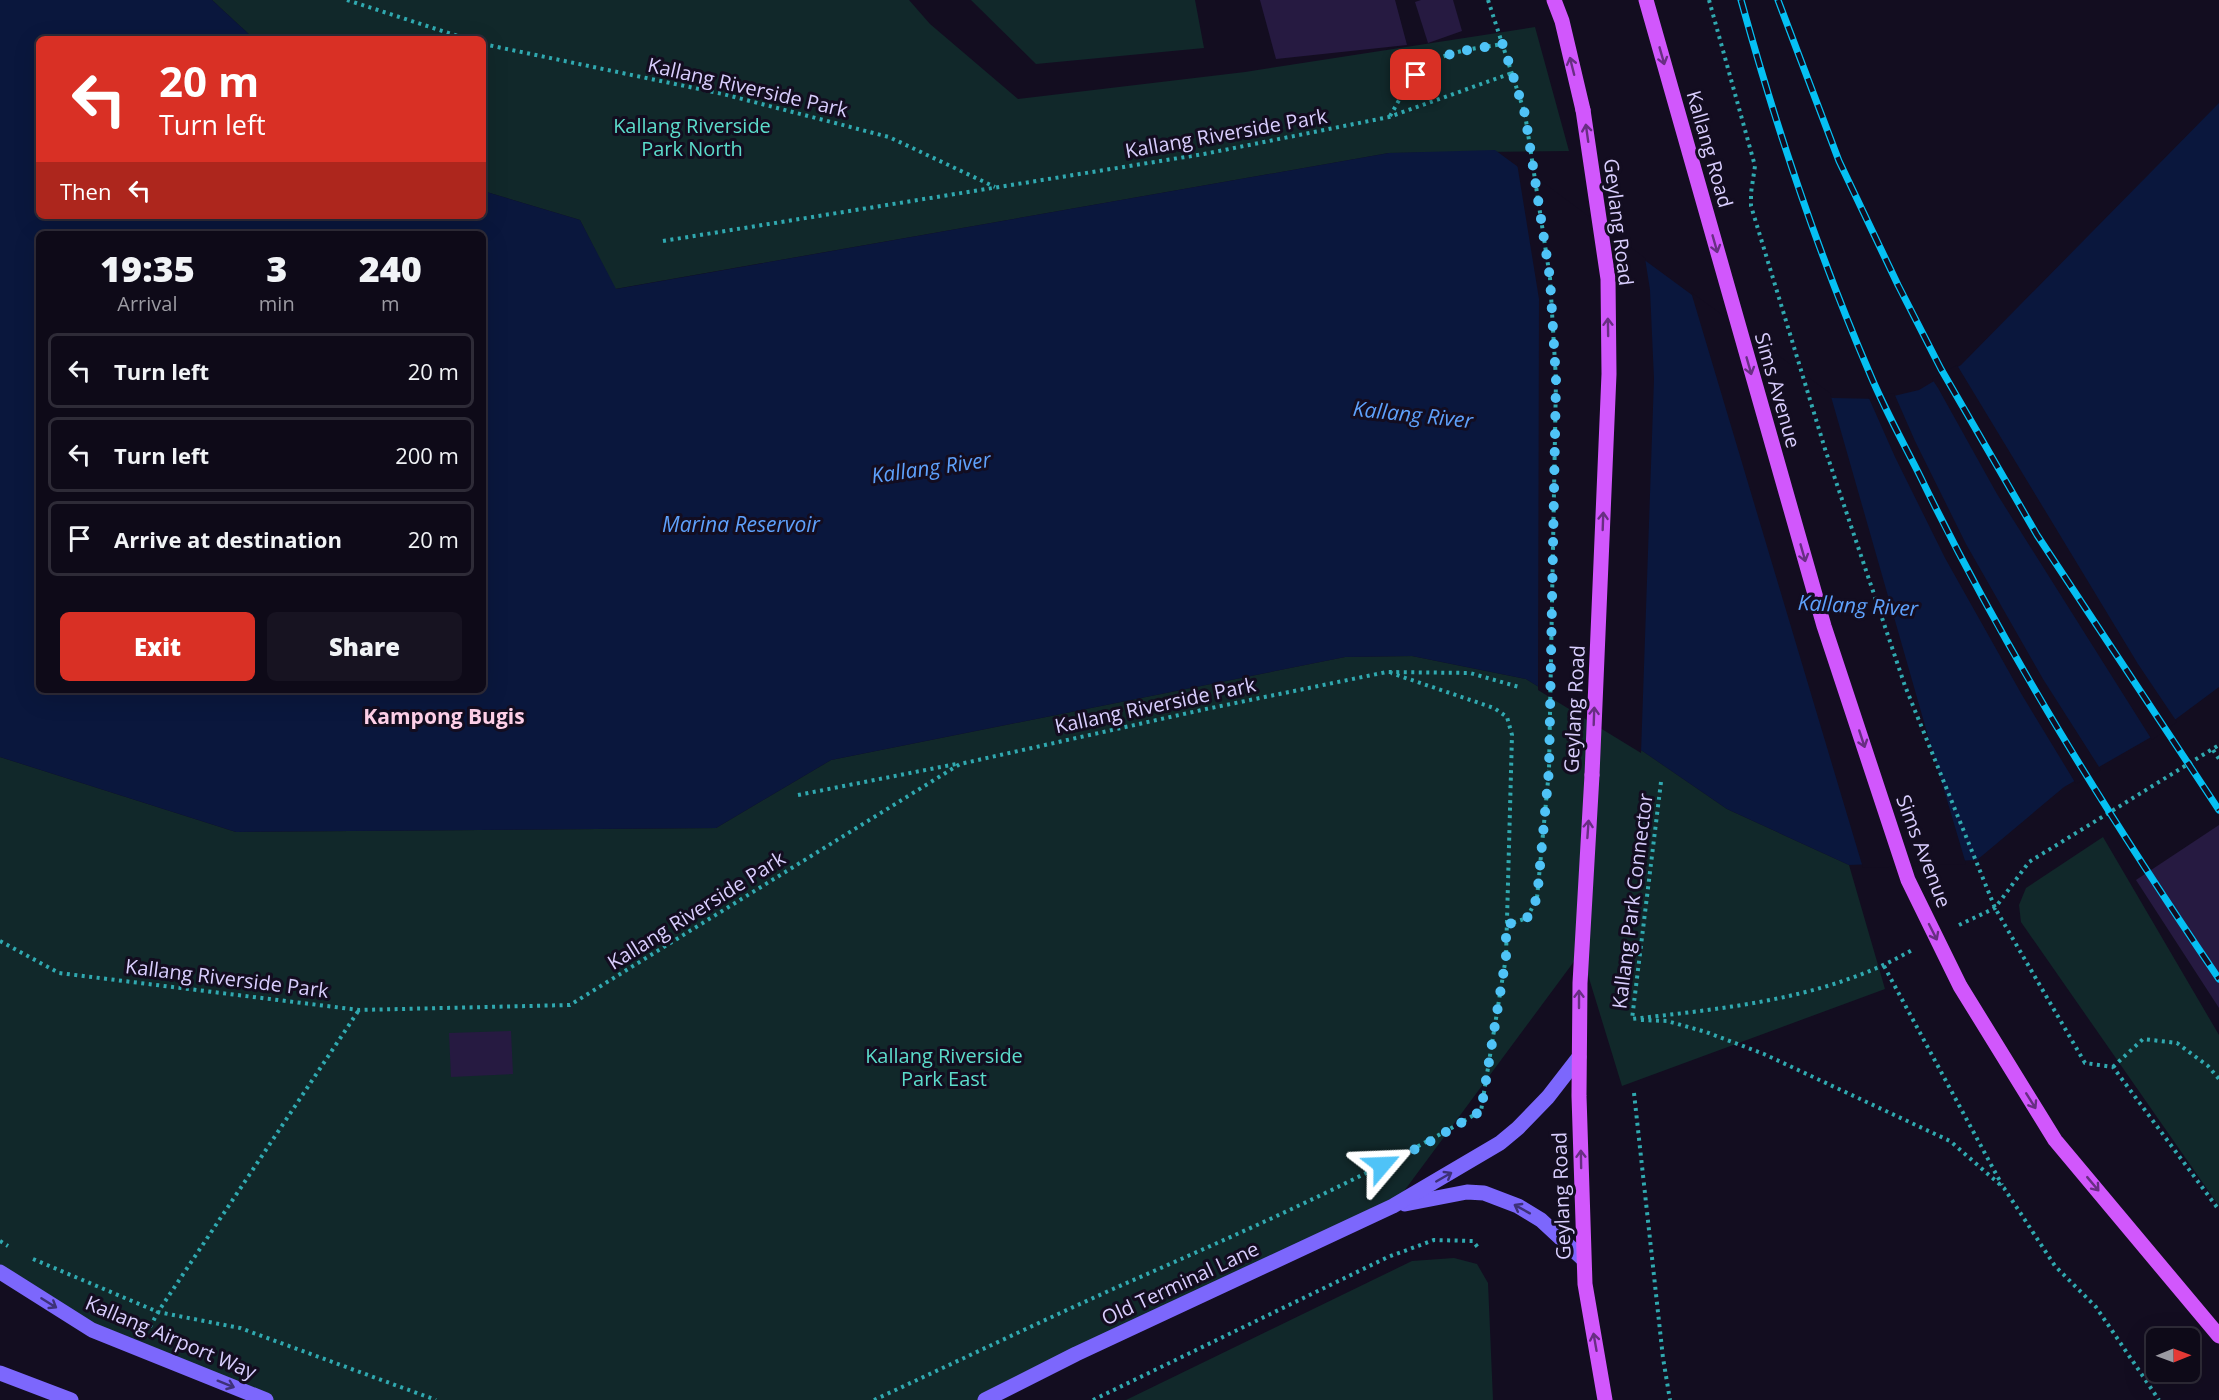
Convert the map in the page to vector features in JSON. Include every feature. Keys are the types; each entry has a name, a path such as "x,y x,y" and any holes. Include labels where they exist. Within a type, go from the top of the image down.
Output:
{"main road":[{"name":"Geylang Road","path":"1554,0 1562,21 1583,110 1608,279 1609,362 1592,775 1580,983 1579,1058 1583,1259 1585,1284 1605,1400"},
{"name":"Kallang Road","path":"1647,0 1733,310"},
{"name":"Sims Avenue","path":"1733,310 1824,626 1908,879 1960,986 2055,1140 2219,1336"}],"street":[{"name":"Old Terminal Lane","path":"985,1400 1076,1354 1393,1206 1500,1143 1548,1097 1579,1058"},
{"name":"Old Terminal Lane","path":"1393,1206 1467,1192 1484,1193 1518,1206 1541,1220 1583,1259"},
{"name":"Kallang Airport Way","path":"0,1272 92,1330 266,1400"},
{"path":"0,1373 71,1400"}],"path":[{"path":"347,0 458,36"},
{"path":"1488,0 1525,114 1550,278 1556,380 1549,770 1537,898 1527,918 1506,925"},
{"path":"1710,0 1755,166 1750,193 1751,206 1825,449 1905,686 1988,885 1995,908 2085,1063 2113,1067 2219,1210"},
{"path":"1389,117 1416,75 1441,57 1503,44"},
{"name":"Kallang Riverside Park","path":"486,45 723,94 889,137 996,187"},
{"name":"Kallang Riverside Park","path":"663,241 1204,154 1389,117 1512,73"},
{"path":"1387,672 1470,673 1519,687"},
{"path":"874,1400 1278,1216 1424,1145 1481,1111 1506,957 1512,735 1507,717 1494,708 1387,672"},
{"name":"Kallang Riverside Park","path":"0,941 59,973 359,1010 570,1005 960,764 1206,709 1387,672"},
{"path":"1995,908 2029,862 2219,745"},
{"path":"2213,750 2219,759"},
{"path":"798,795 960,764"},
{"name":"Kallang Park Connector","path":"1661,782 1632,1019 1789,997 1884,966 2004,1188"},
{"path":"139,1350 158,1312 359,1010"},
{"path":"1632,1019 1667,1021 1706,1032 1764,1054 1950,1141 2004,1188 2055,1266 2096,1307 2159,1400"},
{"path":"2113,1067 2143,1039 2177,1043 2208,1066 2219,1079"},
{"path":"1634,1093 1662,1358 1670,1400"},
{"path":"1093,1400 1388,1257 1434,1240 1473,1241 1479,1249"},
{"path":"0,1241 14,1250"},
{"path":"32,1259 158,1312 240,1328 436,1400"}],"green space":[{"name":"Kallang Riverside Park North","path":"212,0 909,0 930,24 1018,99 1245,72 1535,27 1569,151 1389,153 615,289 580,220 486,192 486,36 251,36"},
{"path":"971,0 1195,0 1204,48 1036,64"},
{"name":"Kallang Riverside Park East","path":"1412,656 1526,679 1641,750 1727,809 1849,865 1885,989 1622,1086 1581,952 1393,1206 993,1400 266,1400 139,1350 0,1272 0,757 236,832 716,828 831,760 1345,657"},
{"path":"2103,837 2219,1035 2219,1206 2021,922 2019,905 2026,888"},
{"path":"1454,1258 1477,1264 1488,1283 1493,1400 1126,1400 1412,1261"}],"water":[{"name":"Marina Reservoir","path":"0,0 212,0 251,36 36,36 36,219 486,219 486,192 580,220 616,289 1389,153 1495,150 1832,398 1881,399 1919,390 1961,365 2219,103 2219,687 2153,736 2064,787 1977,860 1849,865 1727,809 1641,750 1526,679 1412,656 1345,657 831,760 716,828 236,832 0,757"}],"pier":[{"path":"1517,163 1645,258 1650,290 1654,379 1641,753 1538,690 1539,299"},
{"path":"1691,292 1830,393 1966,864 1863,868"},
{"path":"1957,365 2138,664 2177,722 2152,740 1997,494 1932,379"},
{"path":"1894,393 1966,544 2043,679 2101,770 2076,784 2022,695 1945,558 1895,457 1868,396"}],"building":[{"path":"1260,0 1395,0 1407,45 1276,59"},
{"path":"1453,0 1462,31 1428,43 1415,2"},
{"path":"2219,825 2219,1008 2136,880"},
{"path":"511,1031 513,1074 451,1077 449,1033"}],"railway":[{"path":"1741,0 1783,142 1816,236 1851,328 1888,414 1954,543 2024,671 2099,796 2219,979"},
{"path":"1778,0 1839,161 1941,369 2037,535 2219,810"}],"district":[{"name":"Kampong Bugis","path":"444,716"}],"route":[{"path":"1382,1165 1424,1145 1481,1111 1506,957 1506,925 1527,918 1537,898 1549,770 1556,380 1550,278 1525,114 1503,44 1441,57 1416,75"}],"water label":[{"name":"Kallang River","path":"1413,414"},
{"name":"Kallang River","path":"931,467"},
{"name":"Kallang River","path":"1858,605"}]}
